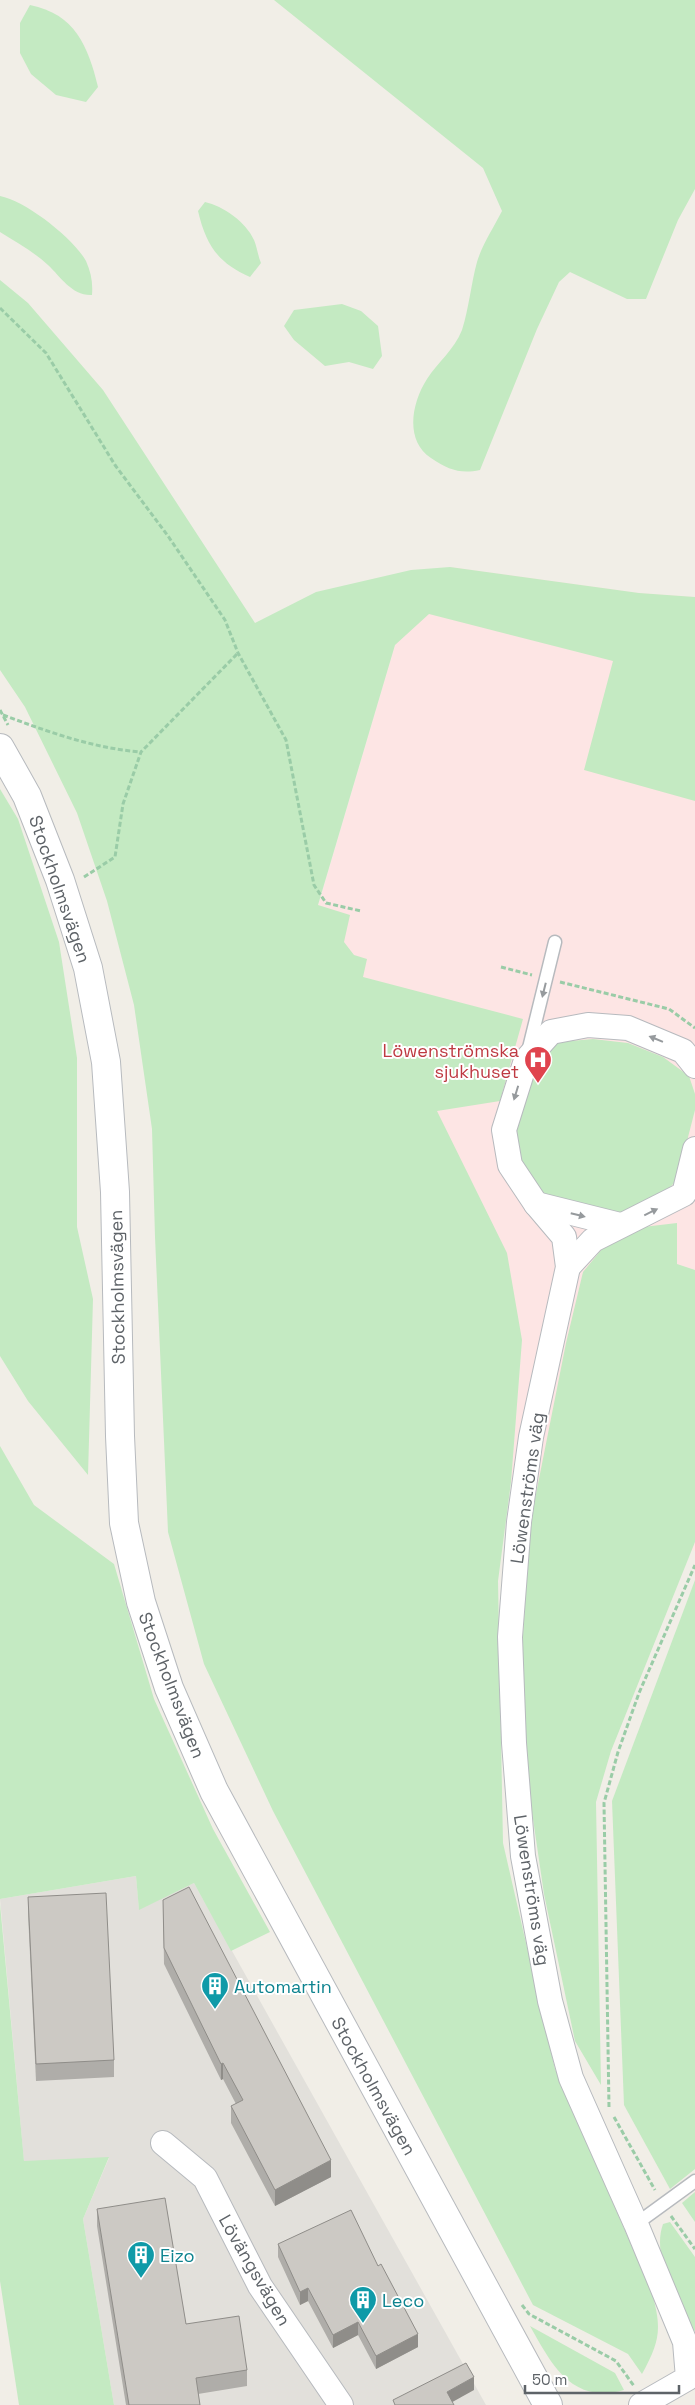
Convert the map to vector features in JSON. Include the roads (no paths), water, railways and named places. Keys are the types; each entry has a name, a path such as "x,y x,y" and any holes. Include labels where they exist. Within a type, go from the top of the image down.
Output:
{"street":[{"name":"Stockholmsvägen","path":"6,741 60,880 88,968 106,1062 115,1192 120,1436 124,1523 141,1602 163,1671 214,1791 548,2405"},
{"name":"Löwenströms väg","path":"643,2404 691,2380 685,2342 636,2224 571,2078 550,2000 523,1856 514,1743 510,1637 519,1522 531,1437 568,1267 564,1237 536,1204 510,1165 504,1130 526,1060 551,1032 588,1025 628,1028 683,1050 695,1066"},
{"path":"568,1267 593,1240 689,1192 695,1149"},
{"path":"536,1204 620,1225"},
{"name":"Lövängsvägen","path":"163,2143 205,2178 260,2286 341,2405"}],"lane":[{"path":"526,1060 556,942"},
{"path":"636,2224 695,2181"}],"place":[{"name":"Löwenströmska sjukhuset","path":"538,1084"},
{"name":"Automartin","path":"215,2010"},
{"name":"Eizo","path":"141,2279"},
{"name":"Leco","path":"363,2324"}]}
